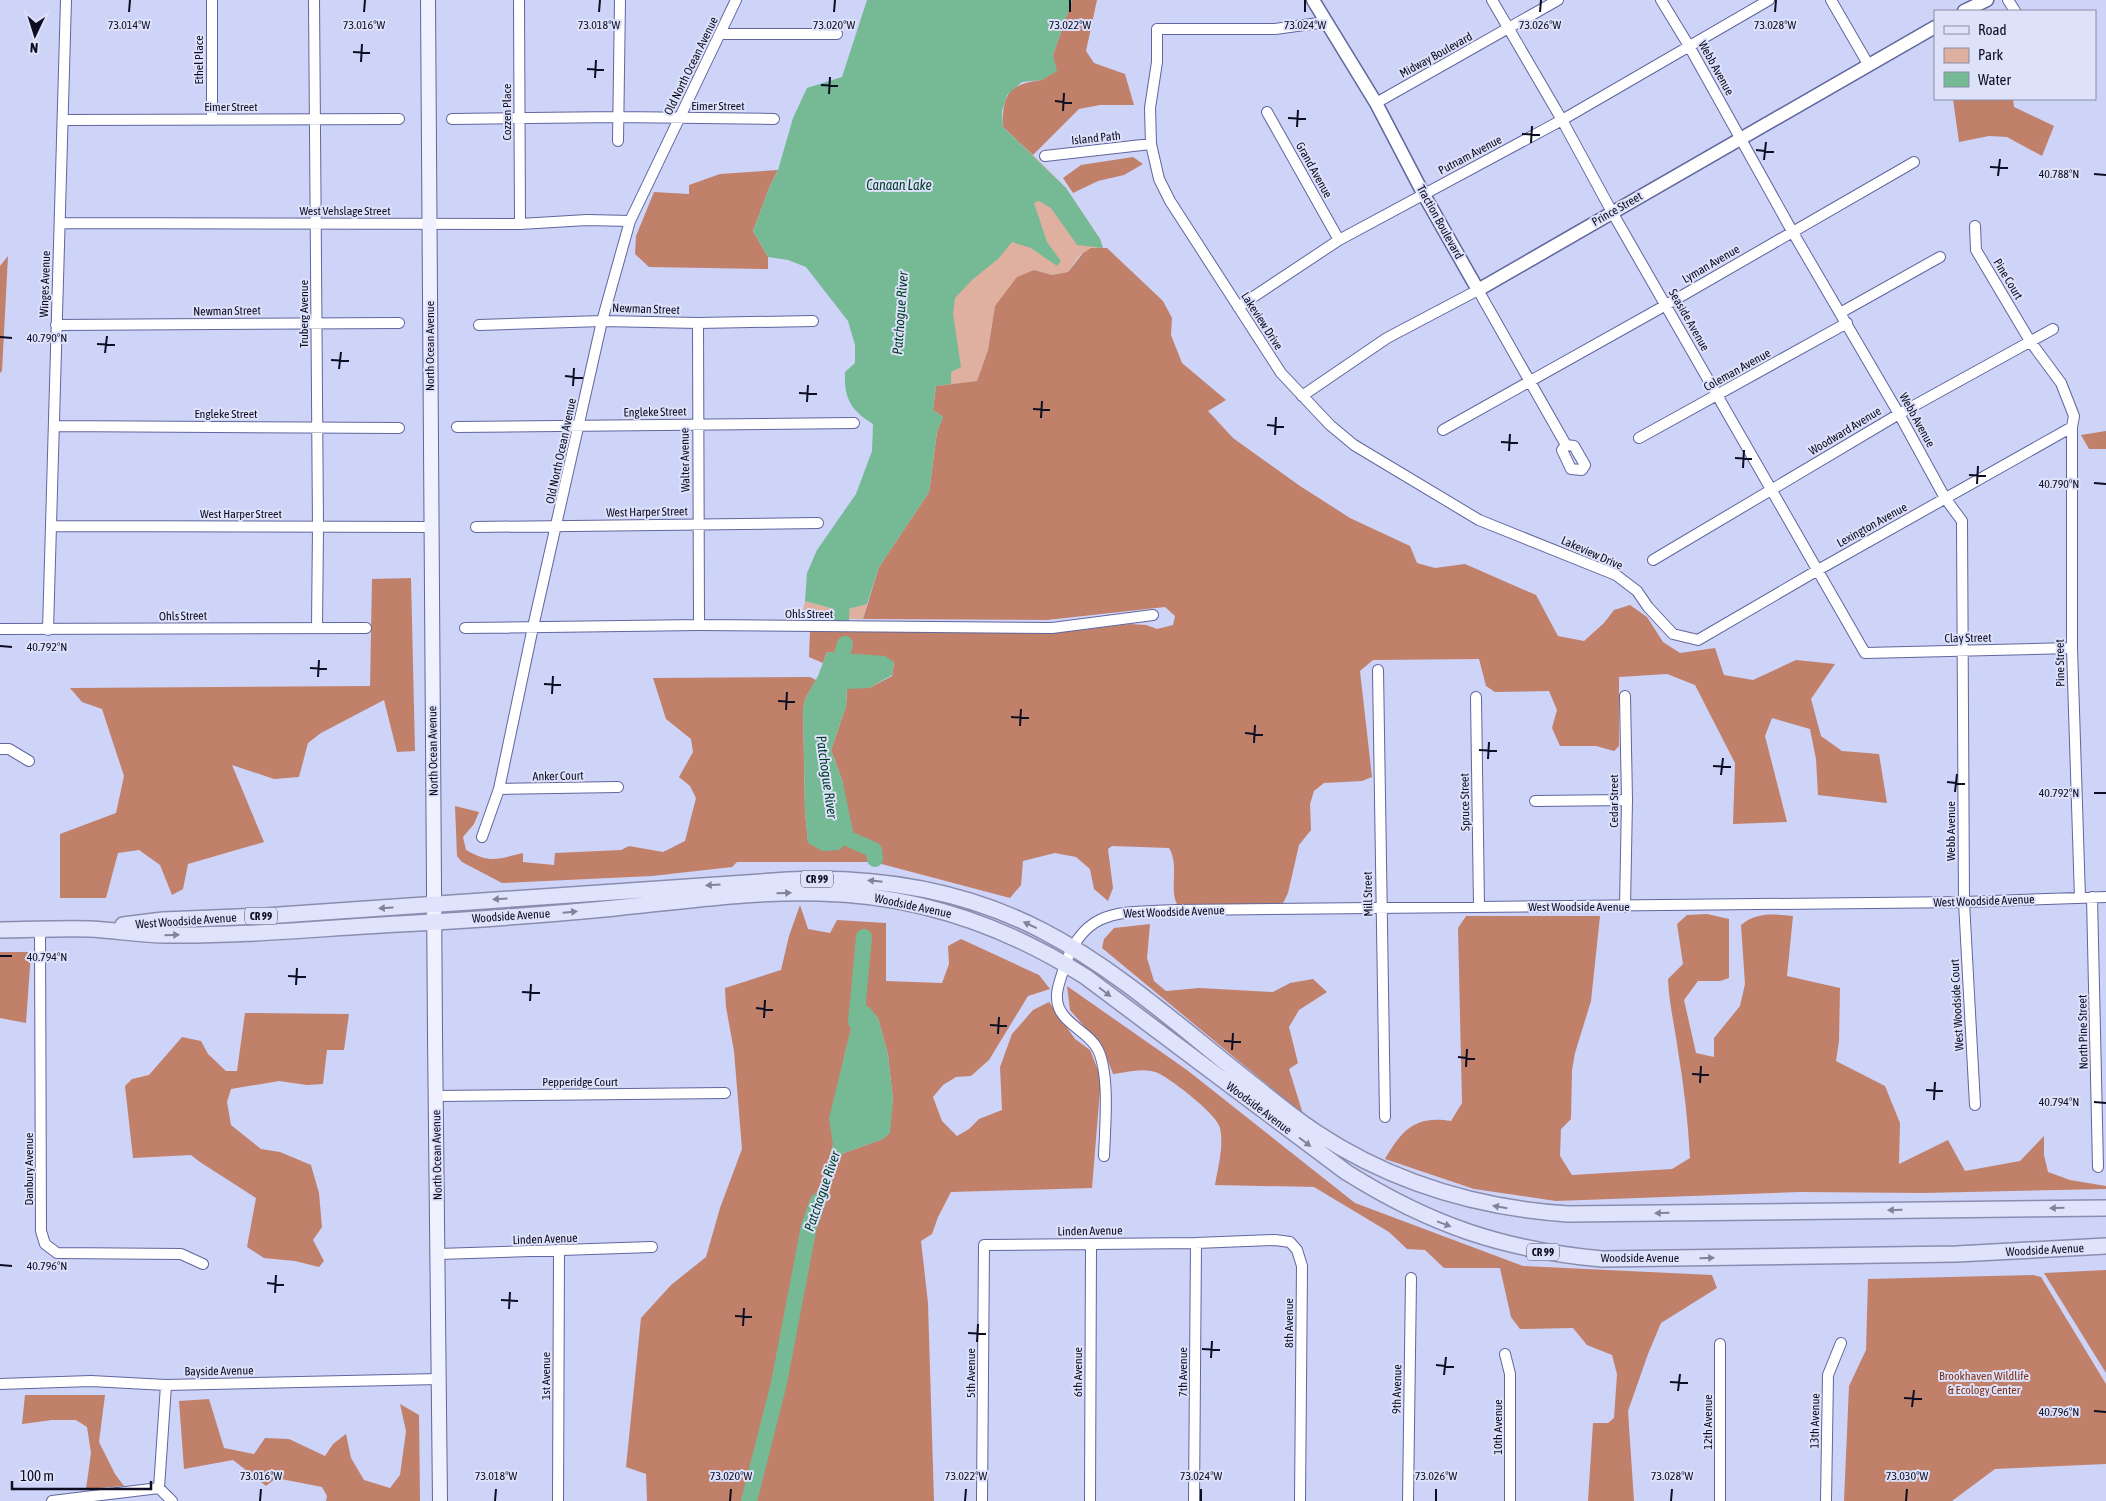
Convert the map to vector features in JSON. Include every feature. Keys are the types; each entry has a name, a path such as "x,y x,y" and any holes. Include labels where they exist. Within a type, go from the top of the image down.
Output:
{"main road":[{"name":"North Ocean Avenue","path":"428,0 440,1501"},
{"name":"Woodside Avenue","path":"434,904 788,880 858,880 908,886 975,903 1022,921 1069,956 1139,995 1323,1137 1376,1167 1405,1180 1468,1200 1535,1212 1568,1214 2106,1208"},
{"name":"Woodside Avenue","path":"434,922 802,892 853,894 902,902 968,919 1069,956 1086,978 1346,1172 1382,1194 1428,1217 1500,1243 1568,1256 1602,1259 1957,1254 2106,1246"},
{"name":"West Woodside Avenue","path":"0,930 88,929 164,920 265,916 434,904"},
{"name":"West Woodside Avenue","path":"88,929 164,935 434,922"}],"street":[{"name":"Winges Avenue","path":"48,630 66,0"},
{"name":"Ethel Place","path":"212,0 212,120"},
{"name":"Truberg Avenue","path":"314,0 317,627"},
{"name":"Cozzen Place","path":"518,0 520,224"},
{"path":"618,141 620,0"},
{"name":"Old North Ocean Avenue","path":"482,837 499,789 533,627 602,320 630,221 736,0"},
{"name":"Traction Boulevard","path":"1313,0 1376,103 1424,195 1566,445"},
{"name":"Seaside Avenue","path":"1492,0 1865,653"},
{"name":"Midway Boulevard","path":"1376,103 1558,0"},
{"name":"Webb Avenue","path":"1661,0 1946,498 1962,521 1964,902"},
{"name":"Putnam Avenue","path":"1238,306 1339,240 1562,120 1769,0"},
{"path":"1831,0 1868,64"},
{"path":"1966,10 1987,0"},
{"name":"Lakeview Drive","path":"1326,22 1276,29 1157,29 1157,62 1150,108 1151,144 1159,179 1170,201 1281,373 1330,425 1354,445 1480,520 1616,575 1637,591 1648,607 1673,634"},
{"name":"Prince Street","path":"1302,396 1387,338 1478,290 1934,28"},
{"path":"721,34 837,34"},
{"name":"Grand Avenue","path":"1267,112 1339,240"},
{"name":"Eimer Street","path":"452,120 618,117 774,119"},
{"name":"Eimer Street","path":"63,120 399,120"},
{"name":"Island Path","path":"1045,156 1151,144"},
{"name":"Lyman Avenue","path":"1443,430 1666,305 1914,162"},
{"name":"West Vehslage Street","path":"60,223 520,224 587,220 630,221"},
{"name":"Pine Court","path":"1975,226 1976,250 2030,342"},
{"path":"1840,313 1940,257"},
{"name":"Newman Street","path":"478,325 602,320 698,324 813,321"},
{"name":"Newman Street","path":"56,325 399,323"},
{"name":"Coleman Avenue","path":"1639,438 1847,323"},
{"name":"Walter Avenue","path":"698,324 699,626"},
{"name":"Woodward Avenue","path":"1653,560 1899,414 2053,329"},
{"path":"2030,342 2061,383 2074,416 2072,427"},
{"name":"Engleke Street","path":"457,427 854,423"},
{"name":"Engleke Street","path":"54,426 399,428"},
{"name":"Lexington Avenue","path":"1673,634 1698,640 2072,427"},
{"name":"Pine Street","path":"2072,427 2072,648 2080,898"},
{"name":"West Harper Street","path":"476,527 818,523"},
{"name":"West Harper Street","path":"52,526 431,527"},
{"name":"Ohls Street","path":"465,628 699,626 1052,628 1153,615"},
{"name":"Ohls Street","path":"0,629 366,628"},
{"name":"Clay Street","path":"1865,653 2072,648"},
{"name":"Mill Street","path":"1378,670 1380,909 1385,1117"},
{"name":"Cedar Street","path":"1625,696 1627,800 1625,907"},
{"name":"Spruce Street","path":"1476,697 1479,906"},
{"path":"0,749 9,749 29,761"},
{"name":"Anker Court","path":"499,789 618,787"},
{"path":"1535,801 1627,800"},
{"name":"North Pine Street","path":"2092,897 2098,1167"},
{"name":"West Woodside Avenue","path":"1069,956 1083,933 1095,923 1110,915 1119,913 1176,910 1380,909 1479,906 1625,907 1964,902 2106,897"},
{"name":"West Woodside Court","path":"1964,902 1975,1105"},
{"name":"Danbury Avenue","path":"40,930 41,1231 45,1244 57,1253 181,1254 203,1264"},
{"path":"1069,956 1057,992 1059,1006 1068,1019 1098,1049 1106,1083 1104,1156"},
{"name":"Pepperidge Court","path":"436,1096 725,1093"},
{"name":"8th Avenue","path":"1196,1243 1275,1240 1290,1242 1297,1250 1302,1266 1300,1501"},
{"name":"Linden Avenue","path":"984,1245 1196,1243"},
{"name":"7th Avenue","path":"1194,1501 1196,1243"},
{"name":"6th Avenue","path":"1090,1501 1091,1244"},
{"name":"5th Avenue","path":"982,1501 984,1245"},
{"name":"Linden Avenue","path":"438,1254 652,1247"},
{"name":"1st Avenue","path":"558,1501 559,1251"},
{"name":"9th Avenue","path":"1408,1501 1411,1278"},
{"name":"12th Avenue","path":"1720,1344 1720,1501"},
{"name":"13th Avenue","path":"1826,1501 1828,1375 1840,1344"},
{"name":"10th Avenue","path":"1505,1354 1510,1374 1510,1501"},
{"name":"Bayside Avenue","path":"0,1384 91,1381 166,1384 439,1379"},
{"path":"166,1384 159,1488 172,1501"},
{"path":"52,1501 159,1488"}],"green space":[{"path":"1072,0 1018,140 1066,188 1100,239 1103,248 1086,251 1068,272 1052,275 1034,270 995,306 988,350 977,381 937,386 931,353"},
{"path":"1072,0 1097,0 1086,51 1094,63 1125,74 1134,105 1100,105 1079,109 1033,155 1003,127 1004,106 1006,99 1015,88 1022,84 1042,80 1053,55"},
{"path":"1953,100 2013,100 2014,107 2054,126 2042,156 2007,137 1989,136 1959,142"},
{"path":"1133,157 1143,164 1124,175 1098,181 1073,193 1063,178 1081,165"},
{"path":"778,170 753,231 768,257 768,269 649,267 635,254 636,236 654,192 689,194 689,185 720,174"},
{"path":"1091,248 1107,248 1163,301 1172,318 1171,335 1182,363 1226,400 1208,411 1233,438 1300,486 1350,518 1410,546 1417,563 1435,568 1465,564 1536,595 1558,636 1584,641 1604,623 1614,610 1630,605 1647,617 1663,642 1680,653 1715,648 1724,675 1753,680 1796,660 1835,664 1811,699 1821,736 1842,751 1879,754 1887,803 1818,795 1816,759 1810,729 1772,718 1765,736 1787,822 1733,824 1735,763 1695,685 1667,674 1619,677 1619,746 1614,751 1596,746 1560,746 1552,728 1557,710 1549,691 1495,692 1486,686 1479,659 1373,660 1360,671 1372,777 1362,781 1324,783 1314,791 1310,804 1311,830 1299,845 1288,893 1283,903 1178,906 1174,892 1174,862 1169,848 1112,846 1108,849 1113,888 1108,901 1094,889 1090,869 1076,857 1055,853 1023,861 1021,885 1010,898 874,862 737,862 732,867 652,876 502,883 462,862 457,856 455,806 479,812 474,824 463,837 466,850 488,859 523,853 523,862 554,865 555,853 621,850 629,846 663,852 685,841 696,798 690,786 679,777 693,752 691,739 666,719 653,678 810,677 816,680 806,697 803,708 805,811 808,842 843,783 831,750 846,706 847,688 869,688 892,676 894,662 827,652 823,663 809,657 810,631 1055,633 1130,624 1146,625 1157,629 1173,625 1175,616 1165,607 1047,620 863,619 879,567 929,492 937,432 943,417 933,410 936,386 977,381 988,350 995,306 1017,277 1034,270 1052,275 1068,272 1083,253"},
{"path":"8,256 2,371 0,373 0,266"},
{"path":"2106,431 2106,449 2089,449 2081,435"},
{"path":"411,578 415,751 397,752 384,700 321,733 308,743 299,777 274,779 232,765 264,842 188,864 183,889 172,895 160,865 139,850 118,853 106,898 60,898 60,834 116,813 124,776 102,709 82,702 70,688 370,686 372,579"},
{"path":"805,601 841,611 867,604 863,619 801,619"},
{"path":"800,905 808,929 830,933 837,920 886,923 886,981 942,983 949,964 948,946 961,939 1039,975 1050,989 1028,996 989,1060 971,1076 956,1077 943,1085 933,1097 942,1121 957,1136 969,1129 979,1119 1002,1110 1000,1067 1012,1034 1033,1010 1049,1002 1075,1039 1090,1050 1101,1078 1092,1188 951,1192 938,1217 932,1234 921,1241 928,1303 934,1501 647,1501 646,1474 626,1467 641,1318 671,1285 706,1257 720,1208 742,1149 734,1051 726,1007 725,988 781,970 789,936","holes":["859,1000 878,1018 888,1055 893,1101 883,1139 841,1154 812,1218 833,1145 844,1057"]},
{"path":"1707,914 1729,919 1729,978 1720,981 1698,981 1684,1000 1696,1053 1714,1057 1714,1038 1740,1006 1745,984 1741,925 1759,916 1793,916 1787,976 1840,988 1839,1041 1836,1061 1885,1086 1900,1123 1899,1164 1948,1140 1965,1171 2020,1161 2044,1136 2044,1155 2048,1172 2070,1180 2106,1186 2106,1189 1923,1193 1801,1192 1556,1201 1474,1189 1385,1159 1397,1140 1411,1127 1428,1120 1451,1121 1462,1103 1458,928 1466,916 1600,916 1591,1001 1575,1053 1572,1070 1571,1119 1561,1129 1560,1156 1572,1175 1672,1169 1690,1158 1684,1091 1668,979 1683,964 1677,924 1687,915"},
{"path":"1150,924 1147,958 1154,981 1166,991 1199,988 1273,992 1290,983 1313,979 1327,992 1299,1010 1289,1027 1298,1063 1289,1069 1303,1114 1102,948 1104,939 1114,928"},
{"path":"0,952 31,952 26,1023 0,1018"},
{"path":"1067,986 1187,1070 1355,1203 1523,1266 1712,1275 1717,1288 1661,1323 1628,1411 1634,1501 1588,1501 1593,1423 1608,1423 1614,1418 1617,1374 1612,1355 1587,1345 1573,1328 1520,1329 1511,1317 1500,1268 1444,1268 1425,1250 1407,1249 1389,1232 1314,1187 1215,1185 1221,1142 1220,1128 1217,1122 1203,1106 1173,1082 1158,1073 1141,1070 1113,1074 1103,1048 1070,1010"},
{"path":"245,1013 349,1014 344,1050 327,1050 323,1084 307,1085 279,1081 231,1089 227,1102 231,1125 261,1149 280,1152 311,1165 319,1193 322,1227 313,1240 324,1261 319,1267 295,1261 264,1258 247,1247 256,1198 191,1155 133,1158 125,1086 132,1079 149,1075 182,1037 201,1041 208,1054 226,1071 237,1071"},
{"path":"2106,1270 2106,1373 2044,1273"},
{"name":"Brookhaven Wildlife & Ecology Center","path":"2033,1275 2041,1277 2106,1384 2106,1464 1995,1469 1952,1501 1844,1501 1849,1386 1866,1350 1868,1279"},
{"path":"25,1395 105,1395 99,1442 115,1474 124,1486 86,1489 91,1453 87,1427 76,1420 52,1420 22,1424"},
{"path":"209,1399 224,1448 254,1454 265,1438 289,1439 325,1456 333,1444 346,1434 351,1458 364,1480 390,1488 400,1475 406,1431 400,1404 419,1415 420,1501 326,1501 327,1496 322,1487 276,1478 266,1486 233,1460 184,1469 179,1401"}],"water":[{"name":"Canaan Lake","path":"867,0 1072,0 1053,55 1057,71 1042,80 1022,82 1007,95 1002,111 1003,127 1066,188 1100,239 1103,248 1077,245 1051,208 1039,201 1034,203 1047,242 1061,261 1057,266 1031,248 1012,242 998,259 972,280 955,298 953,314 961,367 951,372 951,384 936,386 933,410 943,417 937,432 929,492 879,567 867,604 841,611 805,601 807,573 817,550 856,494 872,451 873,424 859,414 847,396 845,372 855,363 855,345 848,321 806,267 788,260 768,257 753,231 778,170 793,118 807,88 842,77"},
{"path":"827,652 885,656 894,662 892,675 869,688 847,689 846,706 831,750 843,783 853,831 840,850 822,851 808,843 805,811 803,708 806,697 818,676"},
{"path":"858,1000 870,1008 878,1018 888,1055 893,1101 890,1133 883,1139 841,1154 810,1223 833,1145 829,1118"}],"waterway":[{"name":"Patchogue River","path":"841,619 842,589"},
{"name":"Patchogue River","path":"836,673 845,644"},
{"name":"Patchogue River","path":"834,824 835,833 874,850 875,859"},
{"name":"Patchogue River","path":"856,1022 864,937"},
{"name":"Patchogue River","path":"749,1501 779,1383 809,1226 818,1201"},
{"name":"Patchogue River","path":"751,1497 755,1501"}]}
